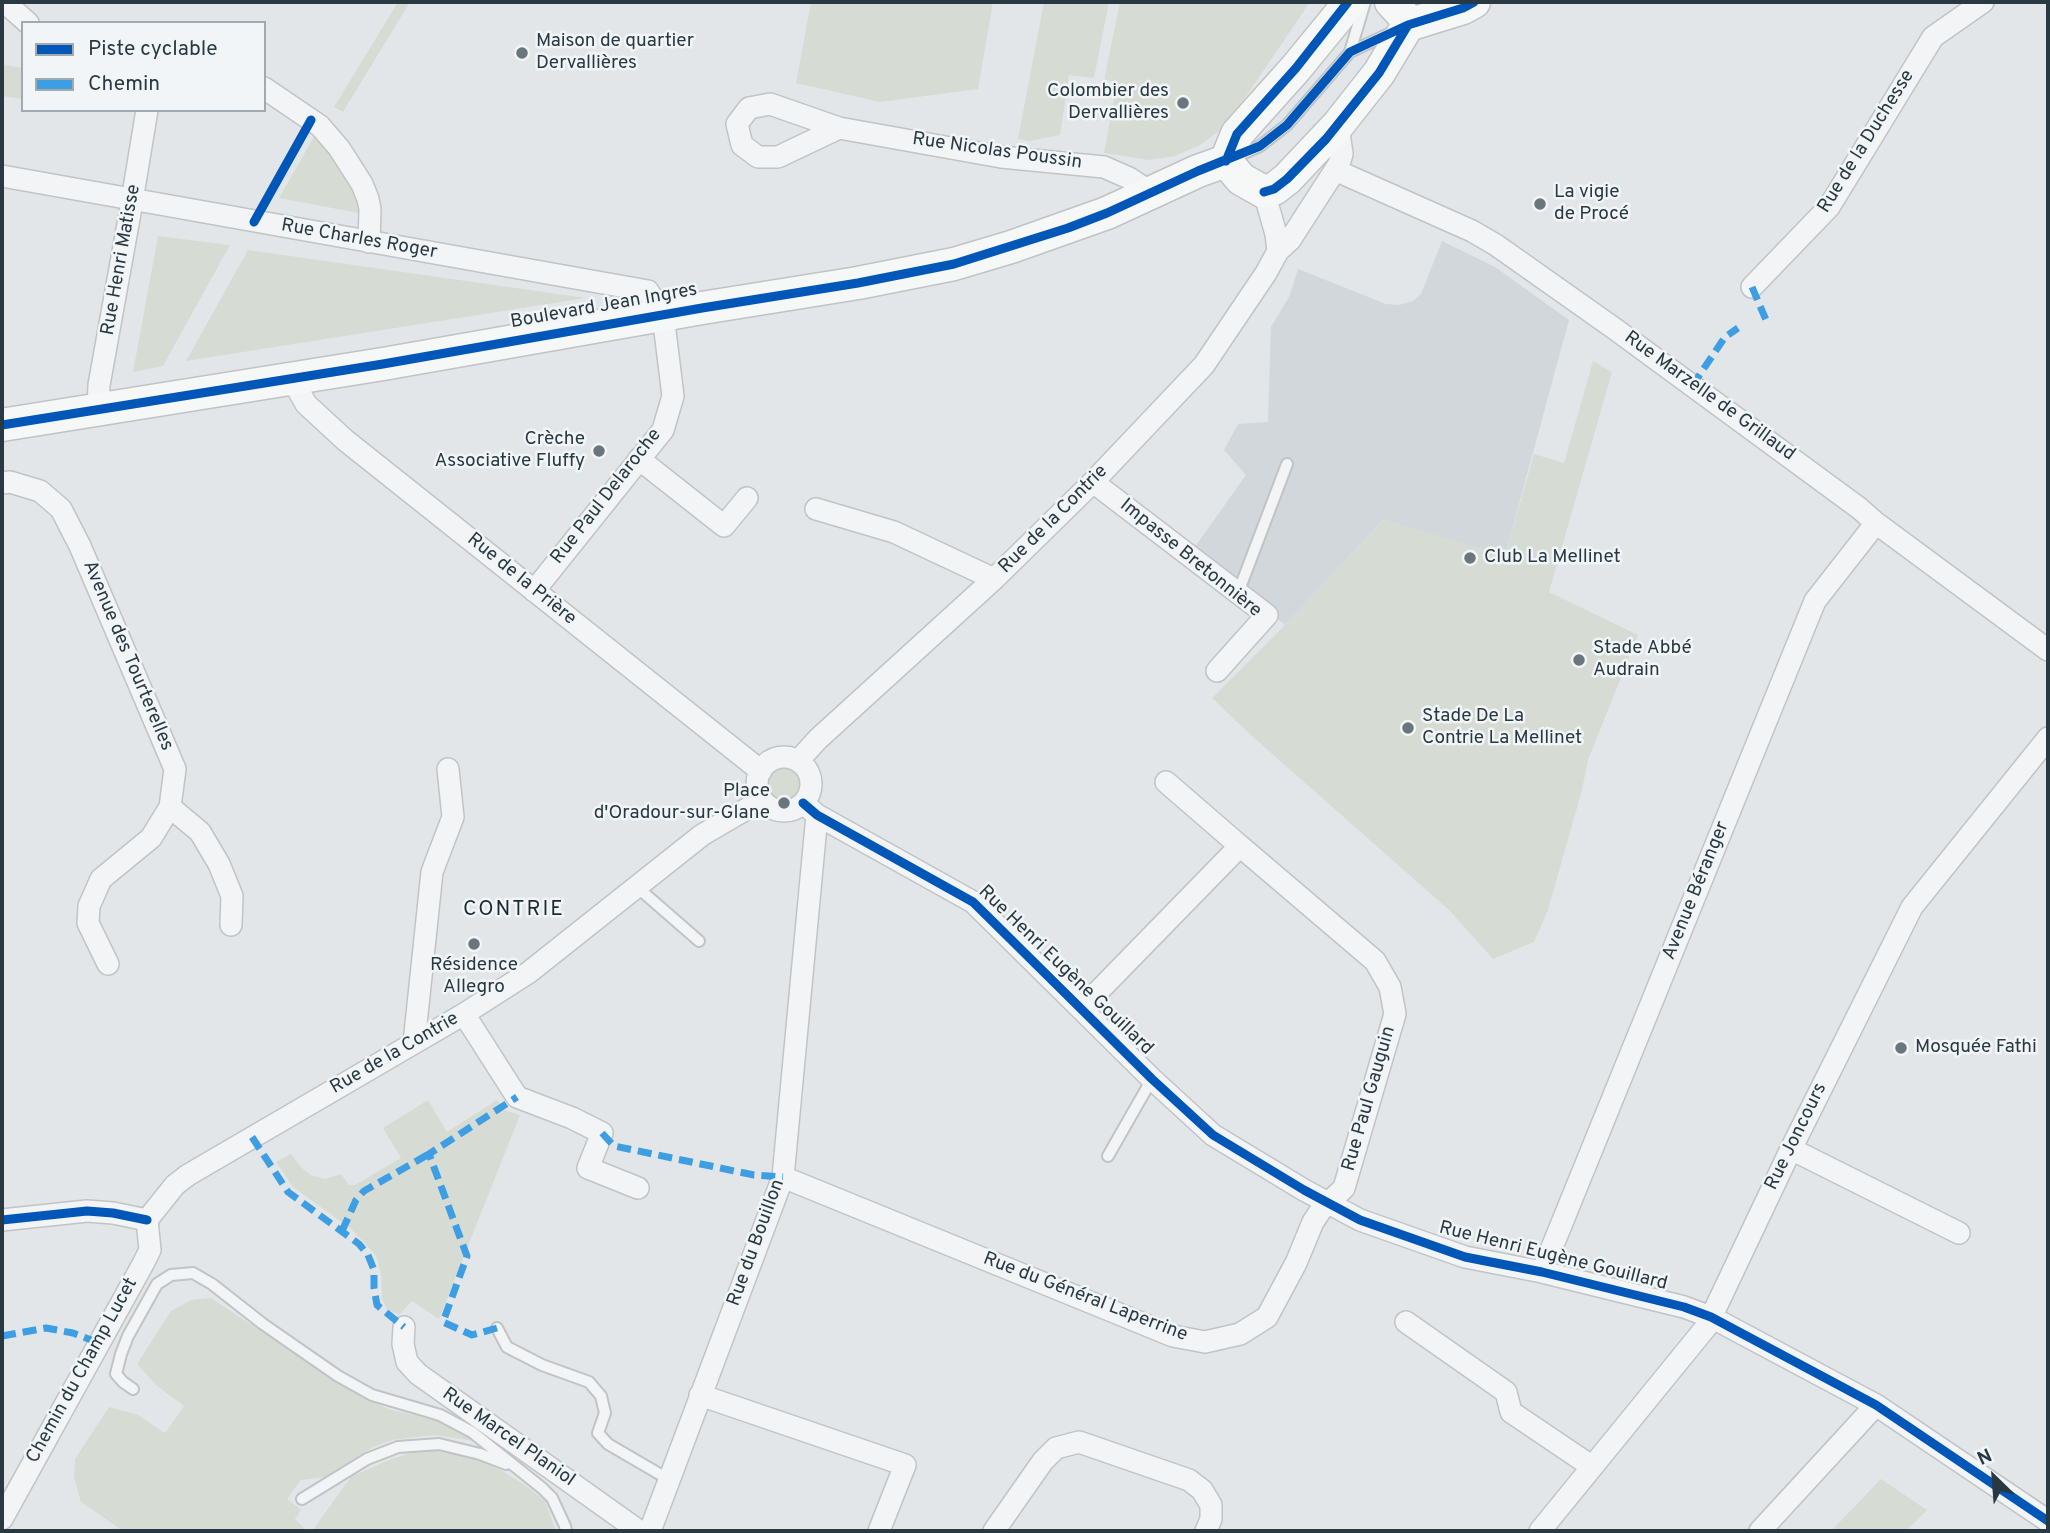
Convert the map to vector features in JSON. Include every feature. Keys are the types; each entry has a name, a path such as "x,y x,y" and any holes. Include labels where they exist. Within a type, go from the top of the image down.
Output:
{"main road":[{"path":"1353,3 1212,166 1264,192 1274,189 1287,179 1338,125 1379,73 1400,13 1469,5"},
{"name":"Boulevard Jean Ingres","path":"2,425 292,379 858,283 954,264 1069,228 1212,166"}],"street":[{"path":"8,2 26,21"},
{"name":"Rue de la Duchesse","path":"1752,287 1829,207 1933,37 1983,2"},
{"path":"266,90 320,126 339,148 362,184 368,199 369,242"},
{"name":"Rue Henri Matisse","path":"98,410 99,385 147,112"},
{"path":"1338,125 1342,174"},
{"name":"Rue Nicolas Poussin","path":"838,128 1001,156 1104,167 1129,178 1150,192"},
{"name":"Rue de la Contrie","path":"798,761 818,739 994,579 1093,482 1204,365 1266,274 1278,251 1290,240 1342,174"},
{"name":"Rue Marzelle de Grillaud","path":"1342,174 1472,231 1496,245 1859,508 2048,650"},
{"name":"Rue Charles Roger","path":"2,176 648,291 663,315"},
{"path":"1264,192 1278,251"},
{"name":"Rue Paul Delaroche","path":"534,591 663,430 673,396 663,315"},
{"name":"Rue de la Prière","path":"292,379 306,404 319,418 761,771"},
{"path":"639,459 724,526 747,498"},
{"name":"Avenue des Tourterelles","path":"2,483 10,481 40,491 61,509 80,547 175,769 170,807 151,838 101,879 89,906 88,923 108,964"},
{"name":"Impasse Bretonnière","path":"1093,482 1267,615 1217,671"},
{"path":"816,509 894,532 994,579"},
{"name":"Avenue Béranger","path":"1542,1272 1815,601 1876,523"},
{"name":"Rue Joncours","path":"1540,1531 1707,1326 1791,1149 1912,907 2048,738"},
{"path":"779,758 798,761 806,769 811,781 808,795 810,809 782,811 770,807 762,800 757,787 761,771 767,763 779,758"},
{"path":"414,1043 432,872 453,817 448,769"},
{"name":"Rue Paul Gauguin","path":"1166,782 1375,961 1390,986 1395,1014 1344,1188 1329,1203"},
{"name":"Rue de la Contrie","path":"147,1220 175,1185 188,1175 464,1014 528,973 702,835 762,800"},
{"path":"170,807 200,832 219,864 232,896 231,925"},
{"name":"Rue Henri Eugène Gouillard","path":"810,809 973,902 1152,1079 1213,1135 1329,1203 1360,1220 1465,1257 1542,1272 1684,1307 1711,1317 1876,1405 2048,1521"},
{"name":"Rue du Bouillon","path":"654,1528 668,1479 783,1177 810,809"},
{"path":"1082,1009 1240,846"},
{"path":"464,1014 517,1097 603,1133 588,1168 638,1188"},
{"path":"1791,1149 1959,1233"},
{"name":"Rue du Général Laperrine","path":"783,1177 1173,1336 1205,1342 1240,1334 1267,1317 1296,1263 1313,1222 1329,1203"},
{"path":"2,1220 87,1211 147,1220"},
{"name":"Chemin du Champ Lucet","path":"2,1519 150,1250 147,1220"},
{"path":"1406,1322 1506,1392 1511,1412 1591,1466"},
{"name":"Rue Marcel Planiol","path":"404,1327 403,1344 407,1362 418,1374 654,1528"},
{"path":"701,1395 905,1465 879,1531"},
{"path":"1760,1531 1876,1405"},
{"path":"994,1531 1043,1461 1056,1448 1079,1442 1189,1480 1202,1490 1210,1505 1211,1519 1206,1531"}],"lane":[{"path":"1350,52 1353,3"},
{"path":"1212,166 1260,146 1281,130 1350,52 1400,13"},
{"path":"1238,593 1287,464"},
{"path":"637,887 699,941"},
{"path":"1108,1156 1152,1079"},
{"path":"133,1389 116,1374 128,1336 157,1284 171,1275 192,1273 212,1284 262,1324 338,1376 372,1395 440,1415 472,1433 552,1498 566,1531"},
{"path":"497,1328 507,1347 542,1365 589,1382 601,1396 605,1413 598,1433 608,1444 668,1479"},
{"path":"302,1499 368,1459 398,1447 439,1444 480,1454 518,1469"}],"shaded area":[{"path":"398,2 410,2 343,112 334,107"},
{"path":"811,2 993,2 978,89 880,102 796,83"},
{"path":"1044,2 1109,2 1094,78 1069,75 1060,135 1030,141 1018,139"},
{"path":"1120,2 1310,2 1226,126 1200,145 1175,156 1149,160 1104,153 1117,82 1104,80"},
{"path":"4,65 21,68 21,99 2,96"},
{"path":"315,135 348,174 364,214 279,198"},
{"path":"158,236 230,245 163,366 133,372"},
{"path":"1442,241 1495,267 1569,320 1506,552 1485,550 1383,520 1285,625 1192,551 1246,475 1224,450 1238,424 1268,422 1271,327 1289,297 1298,269 1386,304 1399,305 1413,301 1421,294"},
{"path":"248,250 586,298 186,361"},
{"path":"1593,361 1612,372 1549,592 1638,635 1588,760 1548,910 1534,942 1493,959 1449,910 1212,698 1383,520 1484,549 1506,552 1534,454 1564,463"},
{"path":"784,768 796,773 801,785 796,797 784,802 772,797 767,785 772,773"},
{"path":"428,1100 447,1132 497,1100 504,1110 520,1115 439,1319 412,1301 399,1315 387,1309 382,1299 381,1274 373,1252 351,1229 293,1187 276,1162 291,1154 311,1175 325,1179 341,1174 349,1185 355,1185 401,1158 383,1128"},
{"path":"211,1298 355,1393 388,1409 450,1424 474,1441 434,1435 392,1440 371,1448 325,1477 301,1480 287,1499 301,1510 295,1519 307,1531 123,1531 81,1502 74,1477 75,1459 109,1407 138,1415 165,1433 184,1406 157,1386 137,1364 171,1311 191,1300"},
{"path":"422,1450 451,1452 479,1460 504,1472 545,1501 556,1531 312,1531 351,1477 391,1459"},
{"path":"1881,1479 1927,1510 1906,1531 1831,1531"}],"marked path":[{"path":"1752,287 1766,320"},
{"path":"1692,386 1725,337 1738,328"},
{"path":"497,1328 472,1335 443,1322 467,1256 429,1154 517,1097"},
{"path":"602,1133 614,1146 754,1175 783,1177"},
{"path":"252,1137 288,1192 359,1244 368,1255 374,1270 377,1305 404,1327"},
{"path":"342,1231 356,1200 364,1191 429,1154"},
{"path":"2,1336 46,1328 73,1333 99,1343"}],"cycle path":[{"path":"1226,161 1237,134 1296,68 1348,2"},
{"path":"2,425 383,364 858,283 954,264 1107,213 1260,146 1287,125 1350,52 1408,25 1474,2"},
{"path":"1264,192 1274,189 1287,179 1326,139 1379,73 1408,25"},
{"path":"254,222 311,120"},
{"path":"803,803 817,815 973,902 1152,1079 1213,1135 1304,1190 1360,1220 1465,1257 1542,1272 1684,1307 1711,1317 1876,1405 2048,1521"},
{"path":"2,1220 87,1211 147,1220"}],"place":[{"name":"Maison de quartier Dervallières","path":"522,53"},
{"name":"Colombier des Dervallières","path":"1183,103"},
{"name":"La vigie de Procé","path":"1540,204"},
{"name":"Crèche Associative Fluffy","path":"599,451"},
{"name":"Club La Mellinet","path":"1470,558"},
{"name":"Stade Abbé Audrain","path":"1579,660"},
{"name":"Stade De La Contrie La Mellinet","path":"1408,728"},
{"name":"Place d'Oradour-sur-Glane","path":"784,803"},
{"name":"Résidence Allegro","path":"474,944"},
{"name":"Mosquée Fathi","path":"1901,1048"}],"district":[{"name":"CONTRIE","path":"514,911"}]}
